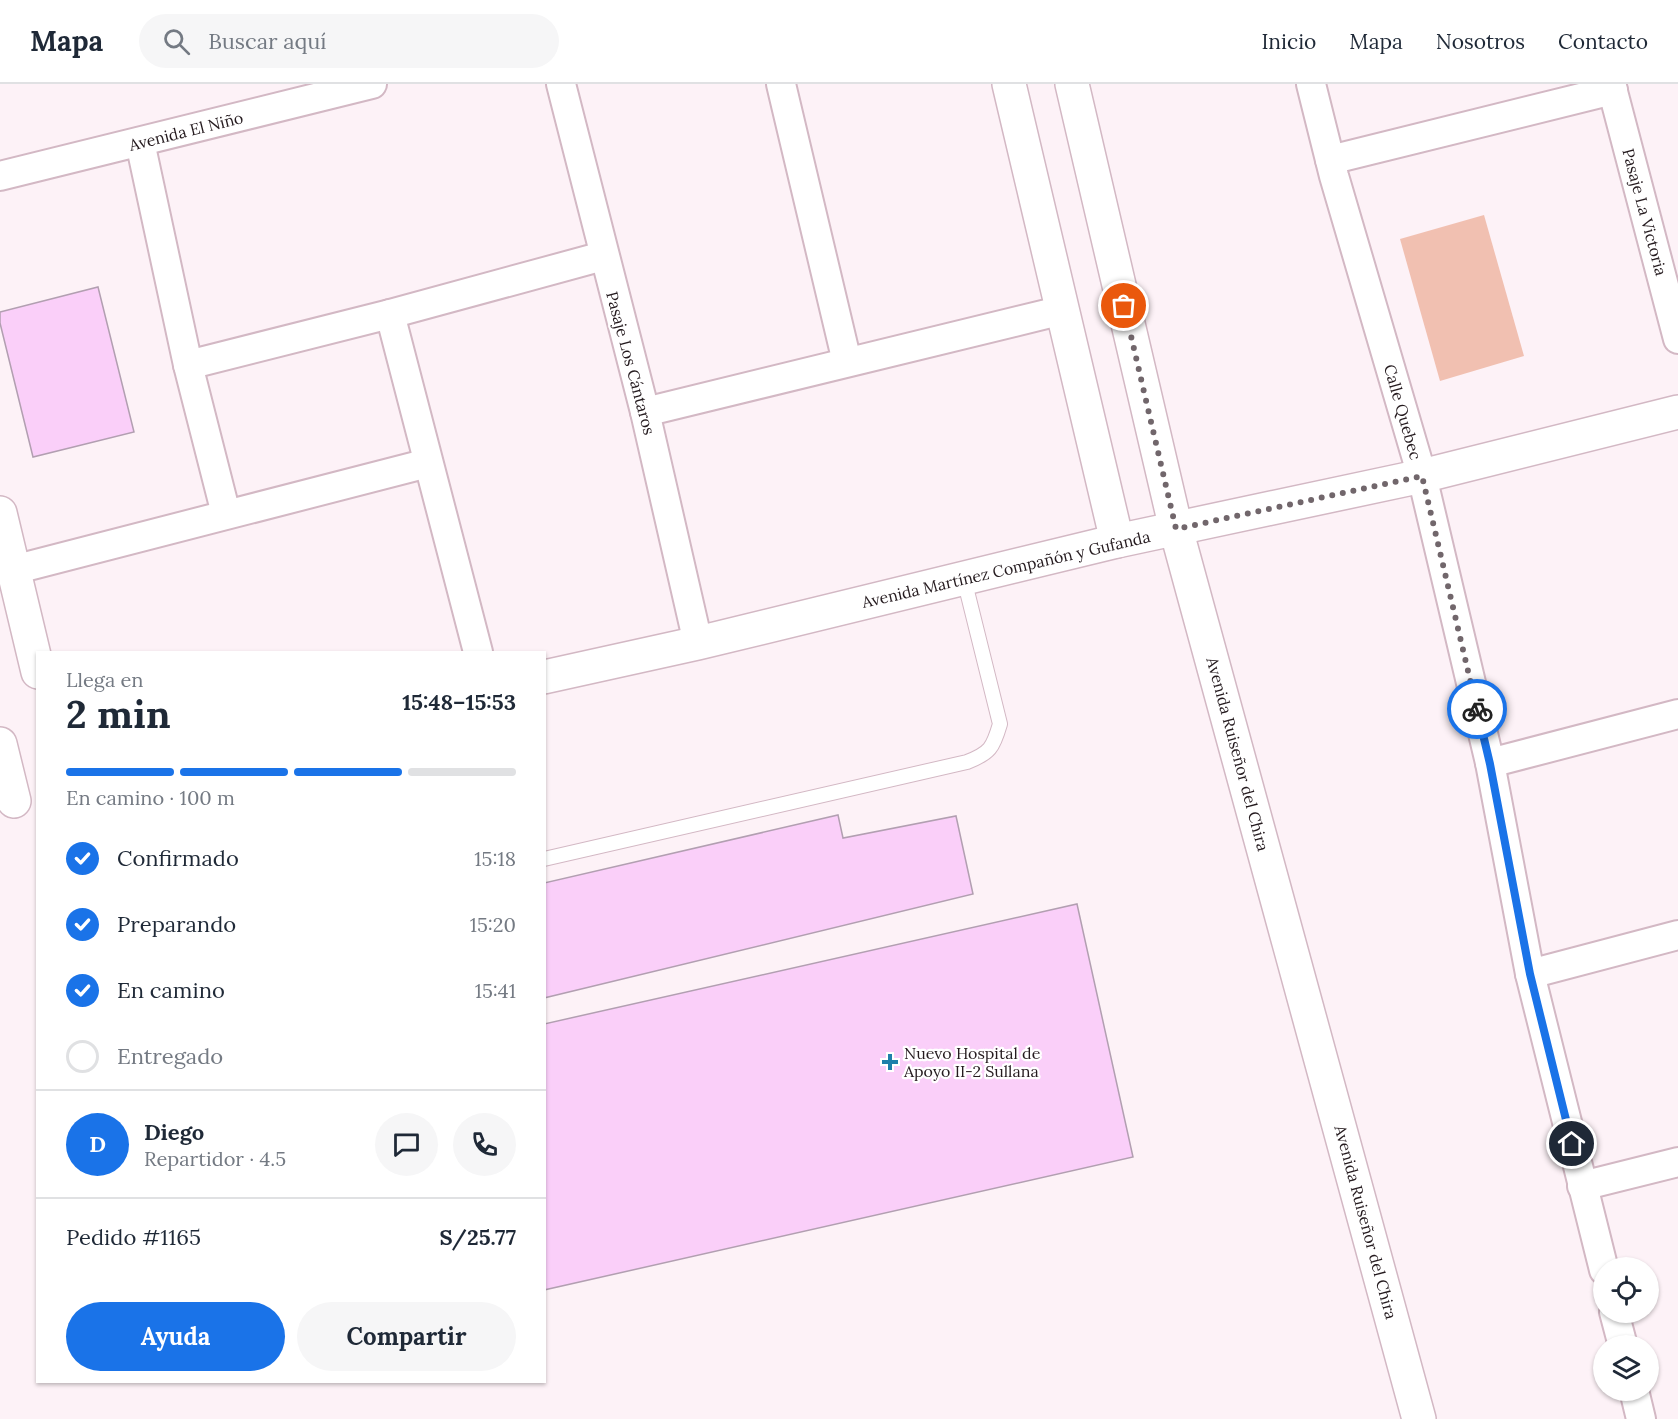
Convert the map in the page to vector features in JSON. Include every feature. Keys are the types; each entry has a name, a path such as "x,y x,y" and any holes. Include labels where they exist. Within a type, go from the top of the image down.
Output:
{"street":[{"name":"Avenida El Niño","path":"0,176 140,142 340,88 372,84"},
{"name":"Pasaje Los Cántaros","path":"561,84 603,256 645,412 698,643"},
{"path":"781,84 847,362"},
{"path":"1009,84 1117,542"},
{"name":"Avenida Ruiseñor del Chira","path":"1072,84 1176,529 1419,1419"},
{"name":"Calle Quebec","path":"1311,84 1330,160 1422,476 1490,764 1530,974 1601,1257"},
{"path":"1330,160 1612,87"},
{"name":"Pasaje La Victoria","path":"1612,87 1678,339"},
{"path":"140,142 188,365 226,514"},
{"path":"188,365 390,314 603,256"},
{"path":"645,412 1063,310"},
{"path":"390,314 478,651"},
{"name":"Avenida Martínez Compañón y Gufanda","path":"546,677 698,643 1117,542 1422,476 1678,412"},
{"path":"13,570 428,463"},
{"path":"0,513 36,664"},
{"path":"1490,764 1678,714"},
{"path":"0,744 17,801"},
{"path":"1530,974 1678,934"},
{"path":"1582,1186 1678,1161"},
{"path":"1637,1401 1641,1419"}],"lane":[{"path":"546,859 967,762 984,755 994,745 1000,724 964,579"}],"shaded area":[{"path":"1484,215 1524,356 1440,381 1400,239"}],"building":[{"path":"98,287 134,432 33,457 0,323 0,312"},
{"path":"838,815 843,838 956,816 973,894 546,998 546,883"},
{"path":"1077,904 1133,1157 546,1290 546,1024"}],"way so far":[{"path":"1124,306 1176,529 1422,476 1477,709"}],"place":[{"name":"Nuevo Hospital de Apoyo II-2 Sullana","path":"890,1062"}],"route":[{"path":"1477,709 1490,764 1530,974 1572,1144"}]}
